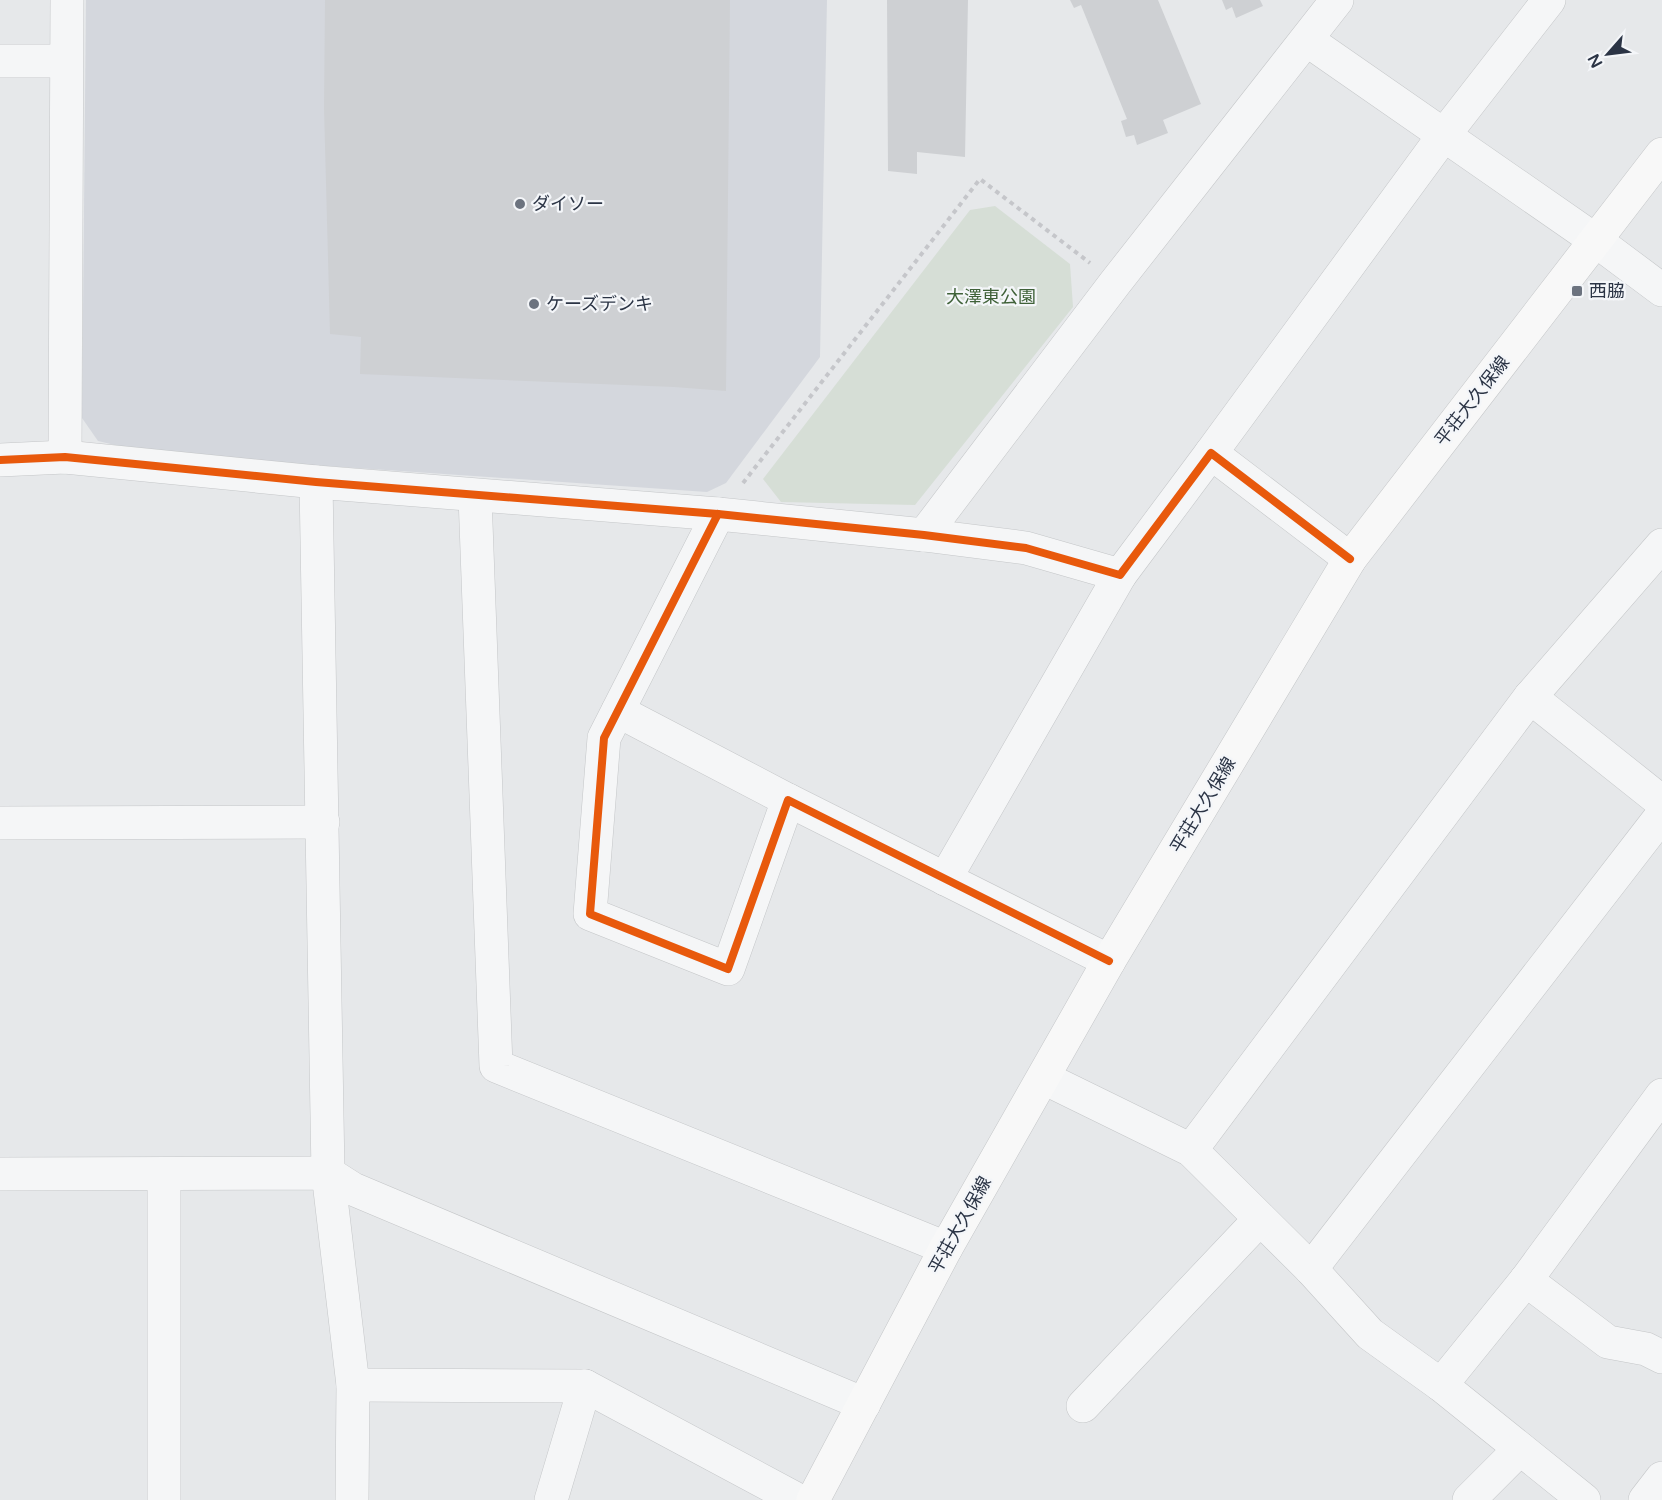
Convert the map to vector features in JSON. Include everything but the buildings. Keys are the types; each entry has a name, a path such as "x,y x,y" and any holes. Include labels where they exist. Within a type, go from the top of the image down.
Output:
{"main road":[{"name":"平荘大久保線","path":"813,1500 946,1248 1109,961 1350,559 1662,154"}],"street":[{"path":"65,457 67,0"},
{"path":"924,535 1115,283 1337,0"},
{"path":"945,879 1120,575 1444,135 1549,0"},
{"path":"1307,40 1596,240 1662,290"},
{"path":"0,61 66,61"},
{"path":"1211,453 1350,559"},
{"path":"0,460 65,457 316,482 717,514 924,535 1026,549 1120,575"},
{"path":"316,482 328,1173 352,1385 352,1500"},
{"path":"475,496 496,1066 946,1248"},
{"path":"717,514 604,738 590,914 728,969 788,800"},
{"path":"1191,1150 1530,698 1662,545"},
{"path":"1530,698 1662,802"},
{"path":"618,711 788,800 1109,961"},
{"path":"1311,1269 1662,815"},
{"path":"0,823 323,822"},
{"path":"1044,1078 1191,1150 1311,1269 1370,1334 1441,1385 1584,1500"},
{"path":"1441,1385 1526,1280 1662,1095"},
{"path":"0,1174 328,1173 353,1189 864,1404"},
{"path":"164,1174 164,1500"},
{"path":"1083,1406 1260,1219"},
{"path":"1526,1280 1608,1342 1646,1348 1662,1357"},
{"path":"352,1385 585,1386 798,1500"},
{"path":"551,1500 585,1386"},
{"path":"1469,1500 1520,1449"},
{"path":"1645,1500 1662,1478"}],"path":[{"path":"717,514 980,179 1115,283"}],"shaded area":[{"path":"86,0 827,0 820,357 726,483 707,492 153,454 98,441 82,418"}],"green space":[{"name":"大澤東公園","path":"995,206 1070,264 1073,307 915,505 781,502 763,479 970,210"}],"cycle path":[{"path":"0,460 65,457 316,482 718,514 924,535 1026,548 1120,575 1211,453 1350,559"},
{"path":"718,514 604,738 590,914 728,969 788,800 1109,961"}],"place":[{"name":"ダイソー","path":"520,204"},
{"name":"西脇","path":"1577,291"},
{"name":"ケーズデンキ","path":"534,304"}]}
